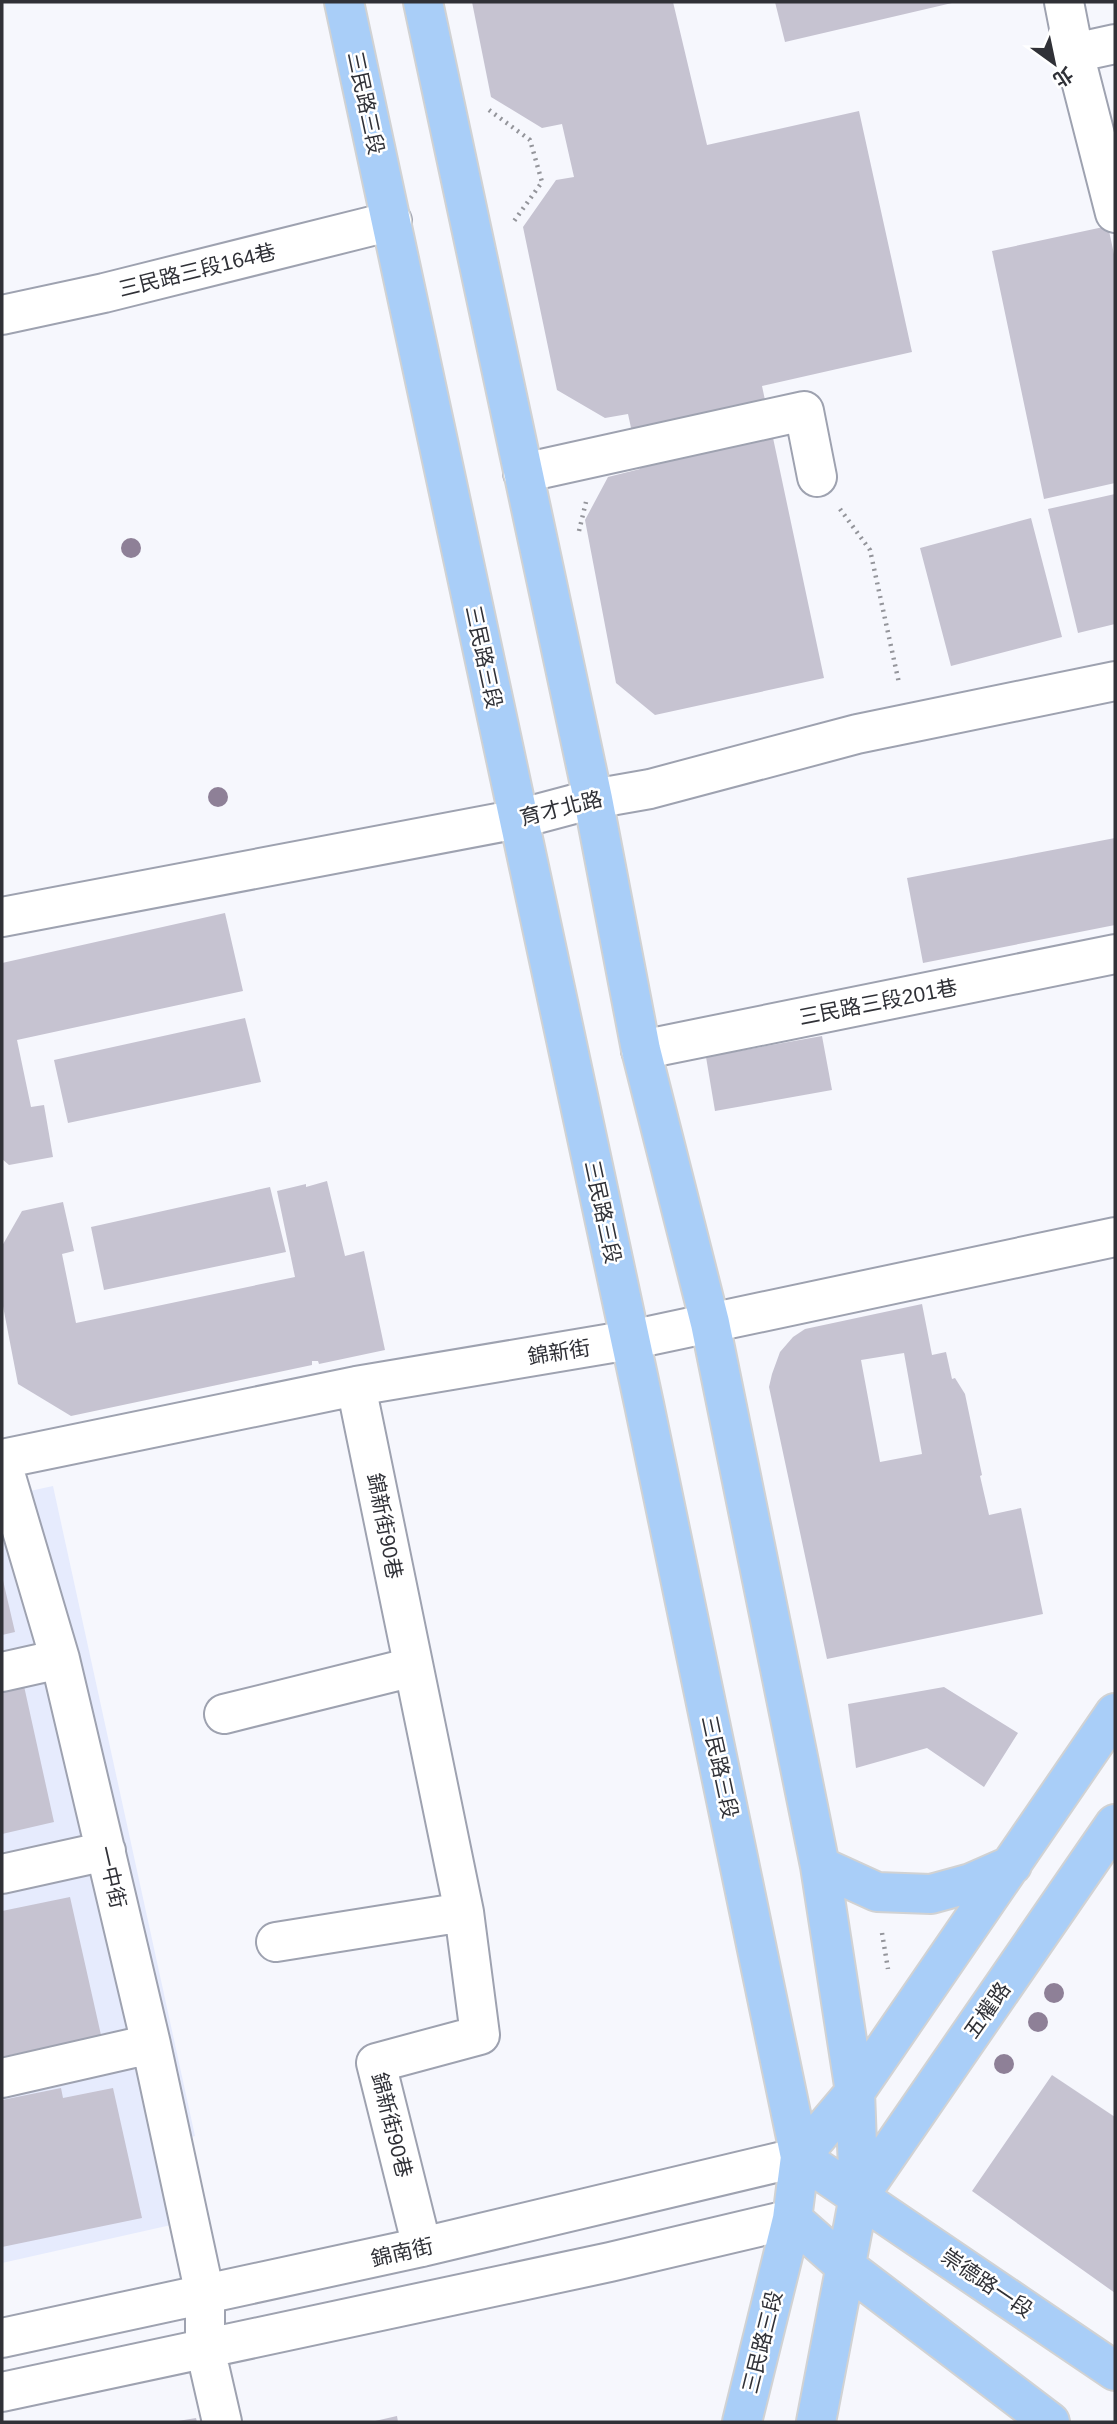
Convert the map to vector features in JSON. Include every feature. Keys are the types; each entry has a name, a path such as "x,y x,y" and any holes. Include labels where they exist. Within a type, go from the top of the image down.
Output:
{"main road":[{"name":"三民路三段","path":"344,2 630,1340 800,2157 792,2219 742,2422"},
{"path":"423,2 593,799 641,1050 709,1323 820,1866 855,2092 859,2196 816,2422"},
{"path":"800,2157 855,2092 1115,1713"},
{"name":"五權路","path":"859,2196 1115,1824"},
{"path":"820,1866 877,1892 931,1894 971,1883 1012,1865"},
{"name":"崇德路一段","path":"800,2157 1115,2371"},
{"path":"859,2196 792,2219 845,2266 1035,2419"}],"street":[{"path":"1064,2 1074,53 1115,213"},
{"path":"1074,53 1115,44"},
{"name":"三民路三段164巷","path":"2,315 104,293 392,221"},
{"path":"523,473 804,411 817,477"},
{"name":"育才北路","path":"2,917 519,819 593,799 650,789 857,734 1115,681"},
{"name":"三民路三段201巷","path":"641,1050 1115,954"},
{"name":"錦新街","path":"2,1461 356,1385 630,1340 1115,1237"},
{"name":"錦新街90巷","path":"356,1385 464,1912 480,2035 376,2063 422,2247"},
{"name":"一中街","path":"2,1461 60,1659 151,2044 205,2295 205,2348 222,2422"},
{"path":"2,1672 60,1659"},
{"path":"224,1714 413,1667"},
{"path":"2,1874 106,1851"},
{"path":"276,1942 464,1912"},
{"path":"2,2078 151,2044"},
{"name":"錦南街","path":"2,2338 422,2247 800,2157"},
{"path":"2,2392 610,2262 792,2219"}],"path":[{"path":"817,477 870,550 900,691"},
{"path":"881,1925 889,1973"}],"shaded area":[{"path":"53,1486 195,2136 163,2145 180,2223 2,2263 2,1497"}],"building":[{"path":"472,2 673,2 707,145 859,111 912,352 762,386 824,678 655,715 616,683 585,520 608,477 640,469 628,414 605,418 557,390 523,227 556,180 574,177 562,124 542,128 491,97"},
{"path":"775,2 952,2 952,3 785,42"},
{"path":"1108,226 1115,259 1115,483 1044,499 992,251"},
{"path":"1115,494 1115,624 1078,633 1048,509"},
{"path":"1031,518 1062,637 951,666 920,548"},
{"path":"1115,838 1115,925 923,963 907,878"},
{"path":"225,913 243,991 17,1040 31,1107 44,1105 53,1157 9,1165 2,1159 2,963"},
{"path":"245,1018 261,1082 68,1123 54,1060"},
{"path":"822,1036 832,1090 715,1111 706,1057"},
{"path":"327,1181 345,1256 364,1251 385,1350 319,1364 318,1361 312,1361 312,1365 71,1416 18,1384 2,1301 2,1246 22,1211 63,1202 74,1251 62,1254 76,1323 295,1277 277,1191"},
{"path":"270,1187 286,1252 104,1290 91,1227"},
{"path":"922,1304 932,1355 946,1352 952,1379 955,1378 965,1394 989,1515 1021,1508 1043,1614 827,1659 769,1387 780,1352 793,1337 805,1329","holes":["904,1353 922,1454 880,1462 861,1360"]},
{"path":"2,1576 15,1632 2,1635"},
{"path":"24,1686 54,1822 2,1834 2,1691"},
{"path":"944,1687 1018,1733 984,1787 927,1748 856,1768 848,1704"},
{"path":"70,1897 101,2035 2,2057 2,1911"},
{"path":"1052,2075 1115,2117 1115,2293 972,2191"},
{"path":"61,2088 63,2098 113,2088 142,2218 2,2247 2,2100"},
{"path":"397,2416 398,2422 375,2422 375,2421"},
{"path":"196,2418 197,2422 178,2422 178,2421"}]}
